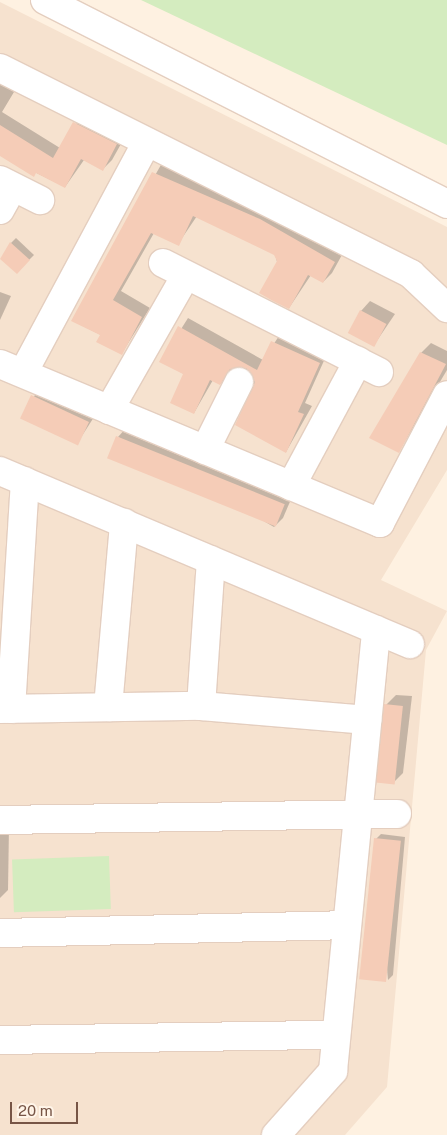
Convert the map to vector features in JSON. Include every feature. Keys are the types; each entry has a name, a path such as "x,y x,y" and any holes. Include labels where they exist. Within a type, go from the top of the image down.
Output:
{"street":[{"path":"45,0 447,204"},
{"path":"0,68 411,274 447,308"},
{"path":"147,142 12,368 380,523 447,395"},
{"path":"0,210 6,184 40,200"},
{"path":"109,410 175,269 369,366 290,486"},
{"path":"205,450 239,382"},
{"path":"0,471 410,644"},
{"path":"25,481 6,709 201,706 367,720"},
{"path":"108,707 124,523"},
{"path":"201,706 211,560"},
{"path":"276,1135 333,1071 376,630"},
{"path":"0,820 397,814"},
{"path":"0,933 347,925"},
{"path":"0,1040 336,1035"}],"shaded area":[{"path":"0,2 447,227 447,470 381,580 447,611 426,650 387,1087 345,1135 0,1135"}],"green space":[{"path":"141,0 447,0 447,145"},
{"path":"109,856 111,909 14,912 12,859"}],"building":[{"path":"73,122 117,144 103,171 81,159 65,188 36,173 34,177 0,156 0,125 53,158"},
{"path":"152,172 260,219 335,262 323,283 308,275 289,309 259,293 277,261 274,255 193,216 179,246 151,233 113,300 142,317 122,355 96,342 100,335 71,321"},
{"path":"10,242 30,260 17,274 0,259"},
{"path":"360,310 386,324 374,347 348,333"},
{"path":"178,326 257,370 271,341 320,363 298,412 304,414 286,453 235,425 255,382 246,368 230,369 220,385 210,380 194,414 170,403 183,374 159,362"},
{"path":"420,352 446,364 399,453 369,438"},
{"path":"31,395 89,422 78,446 20,419"},
{"path":"116,436 285,504 276,526 107,458"},
{"path":"384,704 403,706 395,785 376,783"},
{"path":"374,838 401,841 386,982 359,979"}]}
